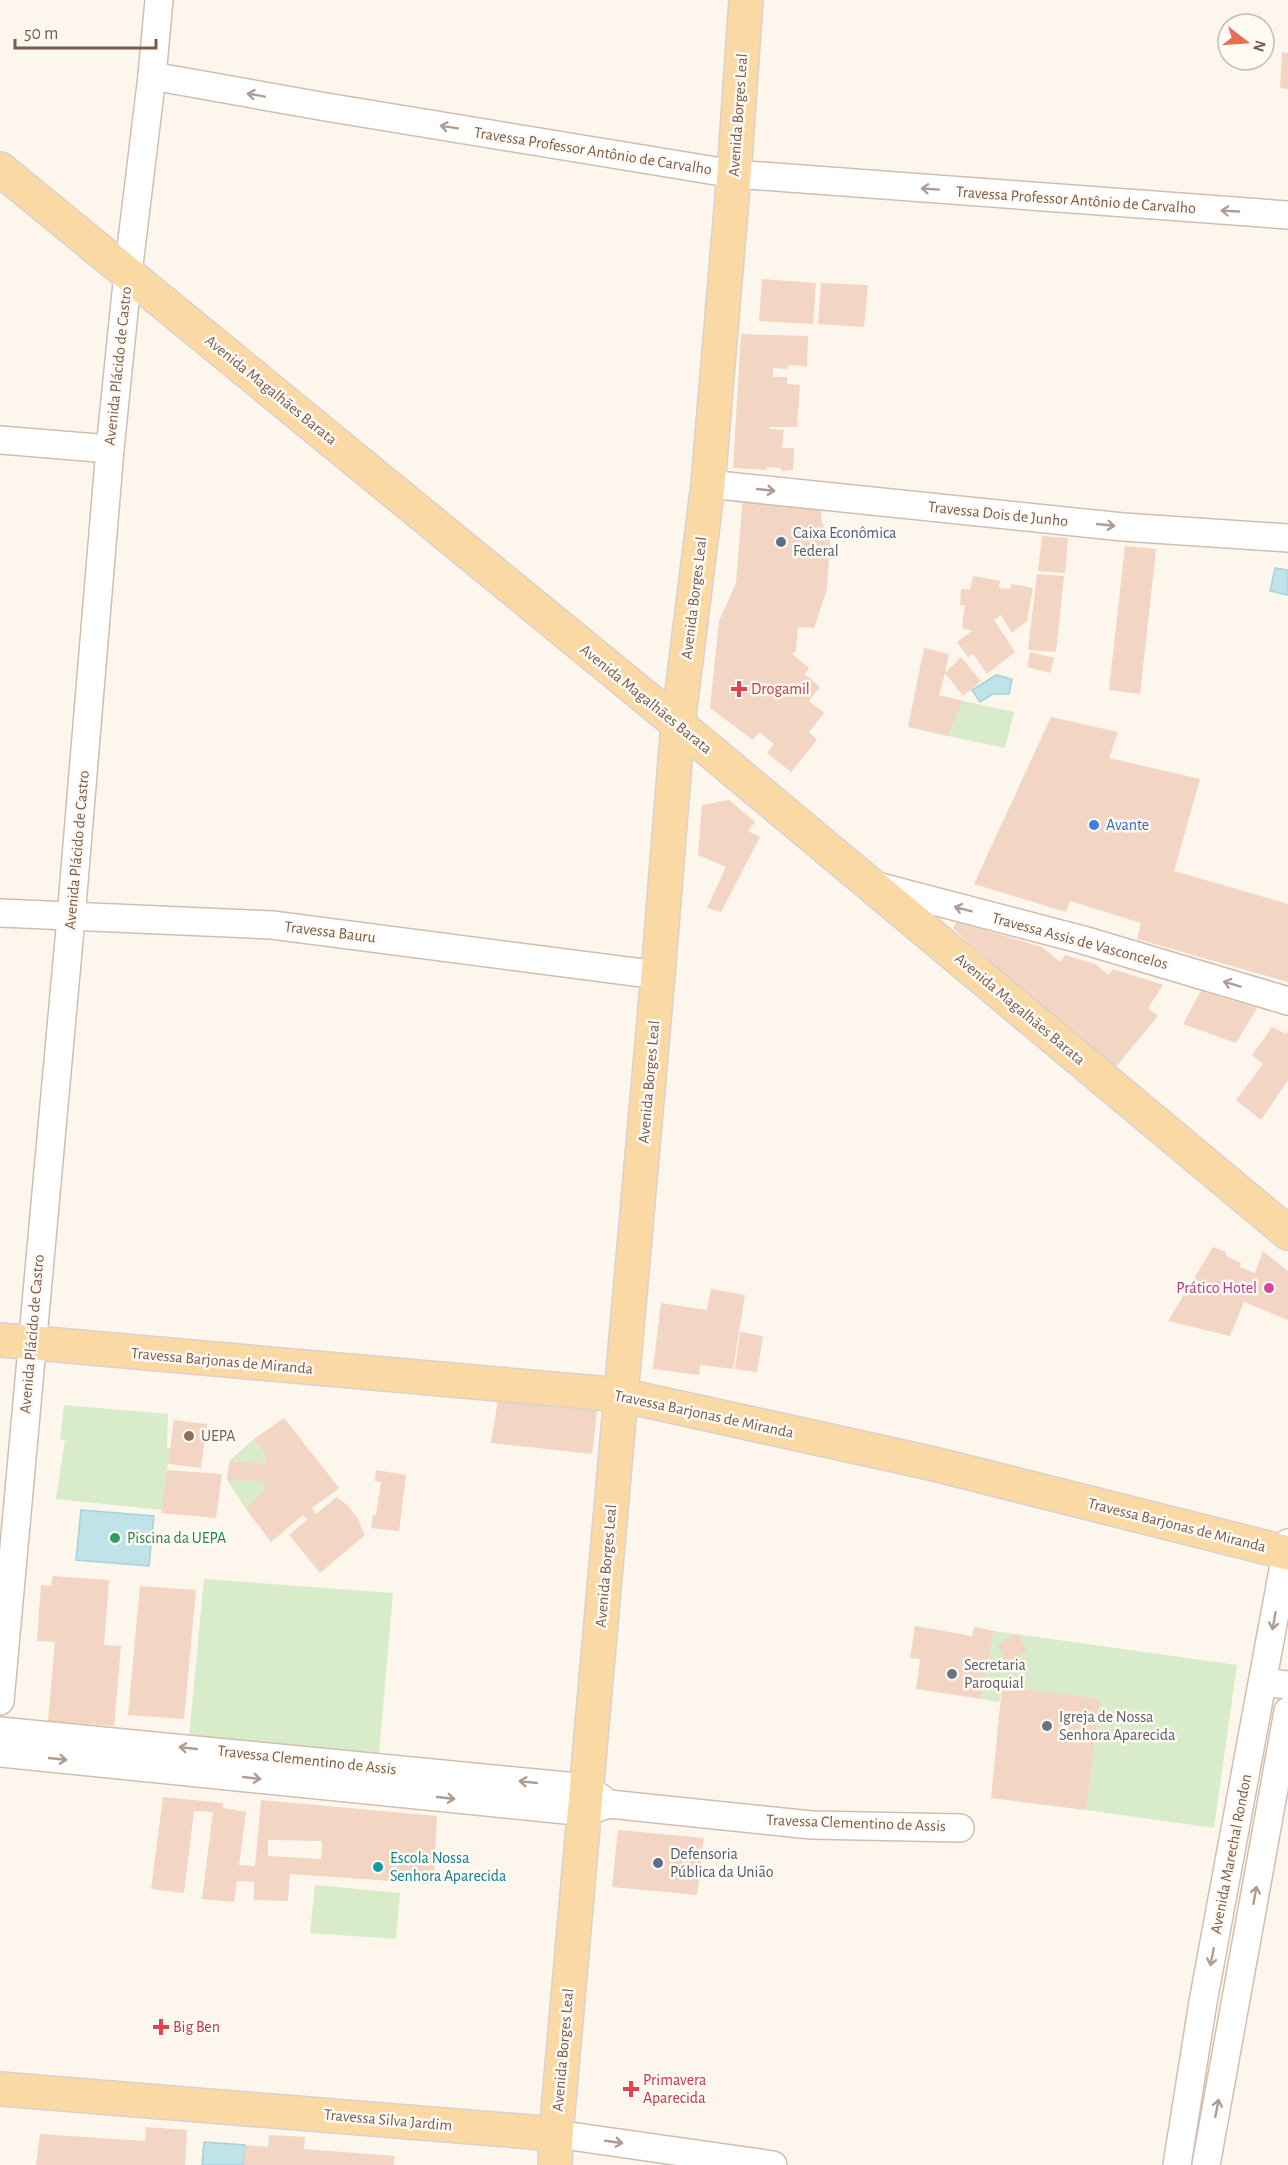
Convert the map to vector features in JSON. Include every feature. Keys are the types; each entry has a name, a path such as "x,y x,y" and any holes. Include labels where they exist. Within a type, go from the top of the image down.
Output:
{"main road":[{"name":"Avenida Borges Leal","path":"555,2149 593,1801 621,1395 678,724 708,483 746,0"},
{"name":"Avenida Magalhães Barata","path":"0,169 678,724 1288,1233"},
{"name":"Travessa Barjonas de Miranda","path":"16,1342 621,1395 930,1463 1287,1549"},
{"name":"Travessa Silva Jardim","path":"0,2090 555,2149"}],"street":[{"name":"Avenida Plácido de Castro","path":"0,1701 16,1342 71,918 110,449 159,0"},
{"name":"Travessa Professor Antônio de Carvalho","path":"152,76 734,174 1288,215"},
{"path":"0,440 110,449"},
{"name":"Travessa Dois de Junho","path":"708,483 1123,527 1288,538"},
{"name":"Travessa Assis de Vasconcelos","path":"870,885 1083,940 1288,1001"},
{"name":"Travessa Bauru","path":"0,913 71,918 272,925 658,975"},
{"name":"Avenida Marechal Rondon","path":"1177,2165 1203,2006 1275,1684 1287,1549"},
{"name":"Avenida Marechal Rondon","path":"1206,2165 1288,1711"},
{"name":"Travessa Clementino de Assis","path":"0,1731 811,1825 960,1828"},
{"name":"Travessa Clementino de Assis","path":"0,1753 593,1801"},
{"path":"1203,2006 1235,2011"},
{"name":"Travessa Silva Jardim","path":"555,2149 773,2165"}],"green space":[{"path":"963,701 1014,712 1005,748 948,736"},
{"path":"64,1405 168,1414 167,1448 170,1448 162,1510 56,1499 65,1440 60,1440"},
{"path":"254,1439 265,1454 266,1463 229,1461"},
{"path":"227,1480 263,1481 264,1488 246,1509"},
{"path":"204,1579 393,1593 379,1753 189,1737"},
{"path":"994,1631 1237,1665 1214,1828 1086,1810 1100,1699 1002,1687 999,1702 981,1699"},
{"path":"315,1885 400,1893 396,1939 310,1933"}],"water":[{"path":"1275,568 1288,570 1288,595 1270,591"},
{"path":"996,675 1012,679 1009,694 993,694 980,702 972,690"},
{"name":"Piscina da UEPA","path":"81,1510 154,1516 149,1566 76,1560"},
{"path":"204,2142 245,2145 244,2165 202,2165"}],"building":[{"path":"1282,52 1288,53 1288,89 1280,88"},
{"path":"762,279 816,283 813,324 759,321"},
{"path":"821,283 868,285 864,327 818,324"},
{"path":"741,334 808,336 807,366 788,365 787,369 773,368 773,377 787,377 787,384 800,385 797,427 770,427 769,429 784,430 782,448 794,448 793,470 781,471 781,468 767,467 767,470 733,468"},
{"path":"743,495 820,505 822,522 830,542 827,589 814,628 798,627 796,650 792,654 809,668 805,674 820,687 809,701 824,713 809,732 817,740 791,772 767,753 774,744 759,732 753,740 710,708 719,621 736,583"},
{"path":"1042,536 1068,538 1065,573 1038,571"},
{"path":"1125,546 1156,549 1140,694 1109,690"},
{"path":"1037,574 1064,576 1056,652 1028,650"},
{"path":"973,576 1000,581 999,588 1010,589 1012,584 1033,588 1027,621 1012,633 1001,615 994,620 1015,652 987,674 973,654 968,657 957,642 972,631 962,628 965,605 960,605 961,589 970,590"},
{"path":"924,648 949,654 939,695 963,701 948,736 908,727"},
{"path":"1030,652 1054,658 1050,673 1027,667"},
{"path":"961,657 981,681 963,696 945,673"},
{"name":"Avante","path":"1051,717 1118,732 1109,758 1200,779 1174,871 1288,904 1288,982 1137,939 1141,923 1070,901 1066,912 974,884"},
{"path":"729,800 755,822 748,831 760,837 721,912 707,908 726,867 698,855 702,805"},
{"path":"957,922 1042,947 1060,962 1065,955 1095,964 1109,975 1113,969 1163,985 1148,1008 1158,1016 1115,1068 971,945 953,928"},
{"path":"1201,991 1257,1008 1236,1043 1183,1024"},
{"path":"1272,1027 1286,1034 1288,1031 1288,1080 1261,1120 1236,1100 1263,1064 1252,1055"},
{"path":"1213,1247 1226,1252 1226,1256 1241,1263 1240,1267 1255,1273 1263,1251 1288,1271 1288,1320 1244,1302 1230,1336 1168,1321"},
{"path":"711,1289 745,1295 733,1369 700,1365 699,1375 653,1369 661,1303 707,1310"},
{"path":"740,1332 763,1336 757,1372 735,1369"},
{"path":"498,1400 597,1411 592,1454 491,1443"},
{"name":"UEPA","path":"284,1418 339,1488 312,1508 316,1514 337,1497 358,1519 365,1535 320,1573 289,1535 307,1520 303,1515 271,1542 246,1509 264,1488 263,1481 227,1480 229,1461 266,1463 265,1454 254,1439"},
{"name":"UEPA","path":"174,1420 207,1424 201,1468 168,1464"},
{"name":"UEPA","path":"167,1470 222,1474 216,1518 161,1513"},
{"path":"376,1470 406,1475 399,1531 371,1528 373,1515 376,1515 381,1482 375,1481"},
{"path":"53,1576 109,1580 104,1645 121,1646 114,1726 48,1721 55,1642 37,1641 41,1585 51,1586"},
{"path":"140,1586 196,1590 184,1719 128,1715"},
{"name":"Secretaria Paroquial","path":"915,1626 972,1636 974,1627 994,1631 981,1699 916,1689 920,1659 910,1658"},
{"path":"1017,1633 1027,1651 1007,1663 997,1645"},
{"name":"Igreja de Nossa Senhora Aparecida","path":"1002,1686 1100,1699 1086,1810 991,1798"},
{"path":"163,1797 223,1803 223,1808 246,1812 239,1865 255,1866 261,1800 437,1816 434,1884 290,1874 288,1901 254,1900 254,1882 237,1881 234,1902 202,1899 213,1812 194,1811 184,1893 151,1889","holes":["268,1840 322,1841 321,1859 268,1856"]},
{"name":"Defensoria Pública da União","path":"618,1830 704,1838 697,1895 612,1887"},
{"path":"146,2127 187,2130 185,2165 36,2165 40,2134 145,2141"},
{"path":"269,2135 305,2137 304,2149 395,2156 394,2165 244,2165 245,2145 268,2147"}],"place":[{"name":"Caixa Econômica Federal","path":"781,542"},
{"name":"Drogamil","path":"739,689"},
{"name":"Avante","path":"1094,825"},
{"name":"Prático Hotel","path":"1269,1288"},
{"name":"UEPA","path":"189,1436"},
{"name":"Piscina da UEPA","path":"115,1538"},
{"name":"Secretaria Paroquial","path":"952,1674"},
{"name":"Igreja de Nossa Senhora Aparecida","path":"1047,1726"},
{"name":"Defensoria Pública da União","path":"658,1863"},
{"name":"Escola Nossa Senhora Aparecida","path":"378,1867"},
{"name":"Big Ben","path":"161,2027"},
{"name":"Primavera Aparecida","path":"631,2089"}]}
